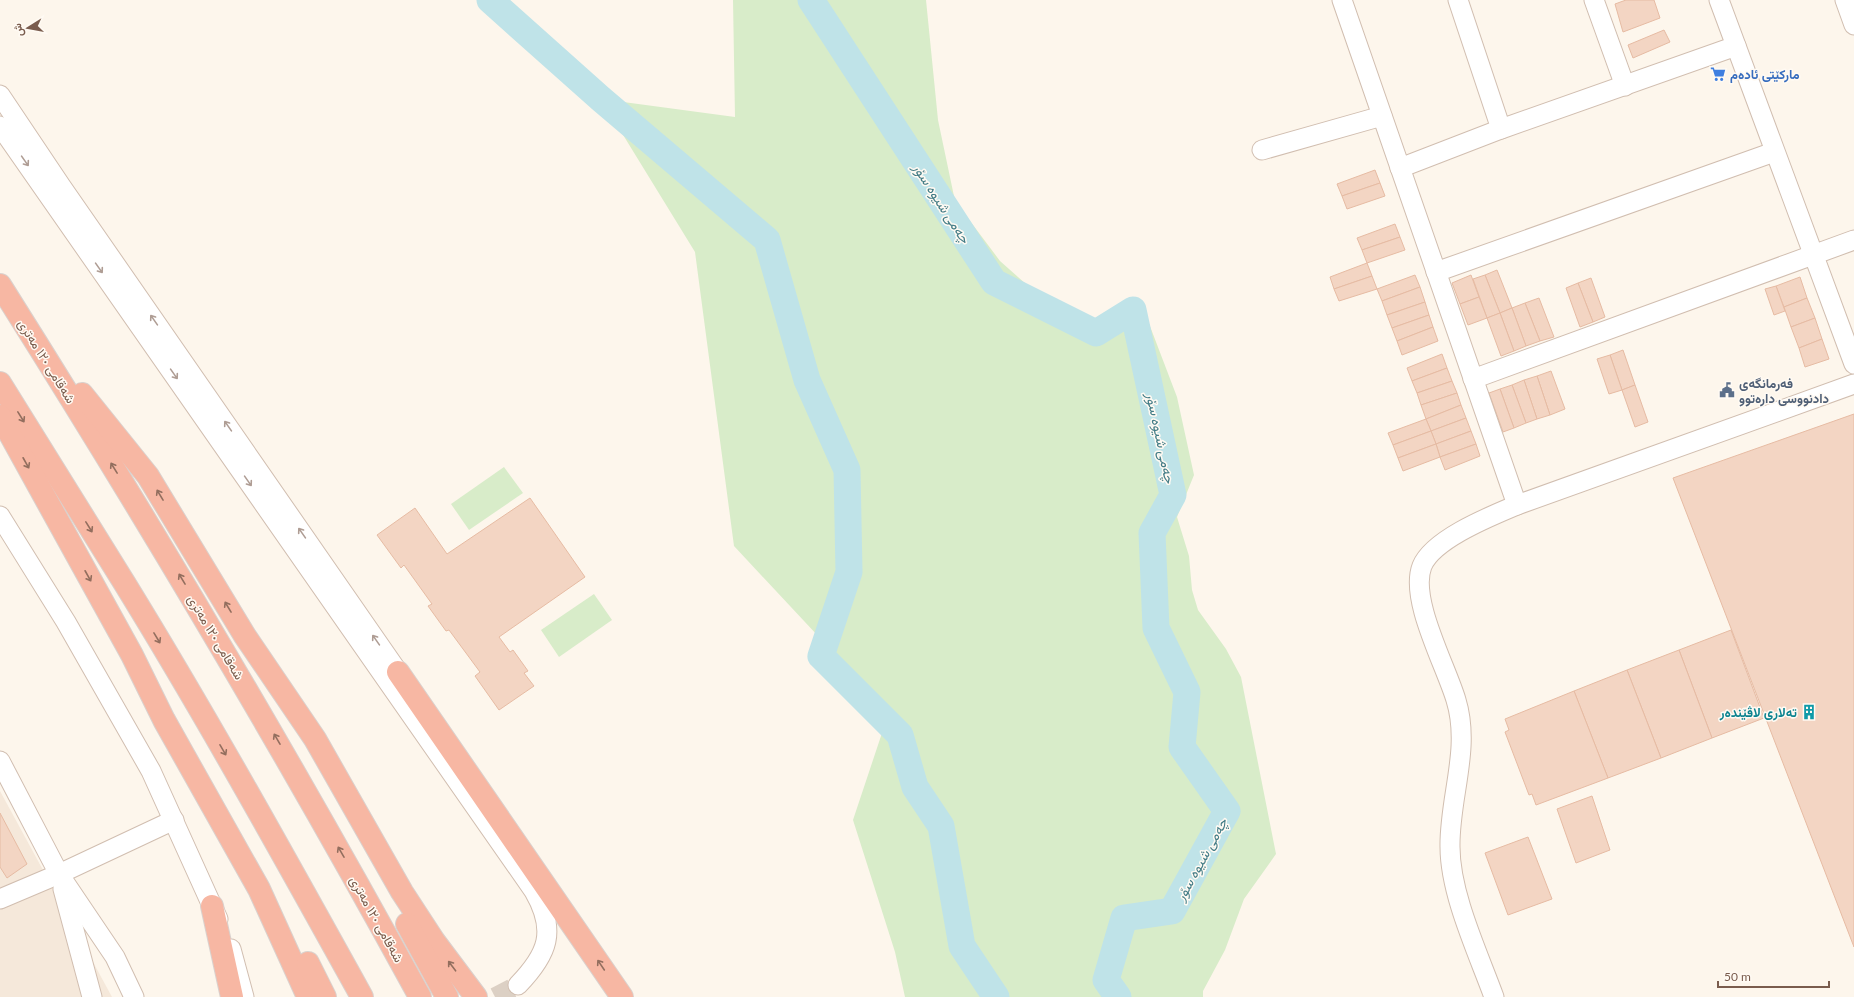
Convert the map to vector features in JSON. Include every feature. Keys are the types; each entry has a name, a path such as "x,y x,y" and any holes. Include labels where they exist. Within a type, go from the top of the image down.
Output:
{"highway":[{"name":"شەقامی ١٢٠ مەتری","path":"0,285 163,547 272,732 420,997"},
{"path":"22,320 148,476 245,636 348,814 447,997"},
{"path":"0,383 125,585 215,736 362,997"},
{"path":"0,416 132,655 164,720 259,889 308,997"},
{"path":"245,636 315,739 402,892 434,941 476,997"},
{"path":"132,655 160,697 201,766 267,886 325,997"},
{"path":"398,672 622,997"},
{"path":"212,906 232,997"}],"street":[{"path":"1342,0 1517,505"},
{"path":"1458,0 1501,129"},
{"path":"1594,0 1625,86"},
{"path":"1719,0 1812,256 1854,364"},
{"path":"1845,0 1854,25"},
{"path":"1400,168 1501,129 1736,46"},
{"path":"0,95 61,186 398,672"},
{"path":"1262,150 1382,116"},
{"path":"0,126 541,902 547,932 546,945 536,966 518,985"},
{"path":"1436,272 1774,152"},
{"path":"1473,379 1854,240"},
{"path":"1494,997 1453,878 1450,846 1451,818 1461,756 1462,728 1456,700 1420,597 1418,582 1422,567 1429,554 1466,528 1517,505 1854,384"},
{"path":"0,516 82,650 151,771 230,945 244,997"},
{"path":"0,761 59,874 115,957 134,997"},
{"path":"0,900 174,820"},
{"path":"59,874 92,997"}],"shaded area":[{"path":"0,791 112,997 0,997"}],"green space":[{"path":"733,0 926,0 938,120 955,201 1000,261 1069,322 1148,321 1177,397 1194,475 1177,517 1189,556 1192,590 1198,610 1226,649 1241,677 1276,854 1244,899 1225,950 1203,991 1203,997 905,997 895,952 853,820 889,712 734,546 695,252 601,99 735,117"},
{"path":"504,467 523,493 469,530 451,504"},
{"path":"594,594 612,620 559,657 541,630"}],"building":[{"path":"1626,0 1654,0 1660,18 1623,32 1615,4"},
{"path":"1664,30 1670,42 1633,58 1628,45"},
{"path":"1375,170 1380,183 1342,196 1337,184"},
{"path":"1380,183 1385,196 1347,209 1342,196"},
{"path":"1395,224 1400,237 1362,250 1357,238"},
{"path":"1400,237 1405,250 1367,263 1362,250"},
{"path":"1367,263 1372,276 1334,289 1330,277"},
{"path":"1497,270 1512,308 1500,313 1485,275"},
{"path":"1415,275 1420,287 1382,301 1377,289"},
{"path":"1471,275 1479,297 1460,304 1452,283"},
{"path":"1485,275 1500,313 1487,318 1473,279"},
{"path":"1372,276 1377,289 1339,301 1334,289"},
{"path":"1800,277 1807,298 1784,307 1776,286"},
{"path":"1591,278 1605,317 1593,322 1578,283"},
{"path":"1578,283 1593,322 1580,327 1566,288"},
{"path":"1776,286 1785,311 1774,315 1765,289"},
{"path":"1420,287 1425,302 1387,315 1382,301"},
{"path":"1479,297 1487,318 1468,325 1460,304"},
{"path":"1539,298 1554,337 1540,341 1525,303"},
{"path":"1807,298 1815,318 1791,327 1784,307"},
{"path":"1425,302 1429,315 1392,328 1387,315"},
{"path":"1525,303 1540,341 1526,346 1512,308"},
{"path":"1512,308 1526,346 1514,351 1500,313"},
{"path":"1500,313 1514,351 1501,356 1487,318"},
{"path":"1429,315 1433,327 1397,341 1392,328"},
{"path":"1815,318 1822,339 1799,348 1791,327"},
{"path":"1433,327 1438,341 1402,355 1397,341"},
{"path":"1822,339 1829,359 1805,367 1799,348"},
{"path":"1623,350 1635,385 1622,390 1610,355"},
{"path":"1442,354 1447,368 1412,381 1407,368"},
{"path":"1610,355 1622,390 1609,394 1597,359"},
{"path":"1447,368 1452,381 1417,393 1412,381"},
{"path":"1551,371 1565,409 1550,415 1537,376"},
{"path":"1537,376 1550,415 1537,419 1524,380"},
{"path":"1524,380 1537,419 1526,423 1512,385"},
{"path":"1452,381 1457,393 1421,405 1417,393"},
{"path":"1512,385 1526,423 1514,428 1500,389"},
{"path":"1635,385 1648,422 1635,427 1622,390"},
{"path":"1500,389 1514,428 1503,432 1489,393"},
{"path":"1457,393 1461,405 1426,419 1421,405"},
{"path":"1461,405 1466,418 1431,431 1426,419"},
{"name":"تەلاری لاڤێندەر","path":"1854,414 1854,947 1673,478"},
{"path":"1466,418 1471,431 1436,444 1431,431"},
{"path":"1426,419 1431,431 1393,445 1388,433"},
{"path":"1431,431 1436,444 1398,458 1393,445"},
{"path":"1471,431 1476,444 1440,457 1436,444"},
{"path":"1436,444 1440,457 1403,471 1398,458"},
{"path":"1476,444 1480,456 1445,470 1440,457"},
{"path":"530,498 585,577 499,637 510,652 513,650 528,671 524,673 534,686 499,710 475,676 480,672 449,630 446,631 428,606 432,604 404,565 401,568 377,535 415,508 447,554"},
{"path":"1731,630 1764,718 1712,738 1679,650"},
{"path":"1679,650 1712,738 1661,758 1627,670"},
{"path":"1627,670 1661,758 1608,778 1574,691"},
{"path":"1574,691 1608,778 1536,805 1532,794 1529,795 1505,732 1509,730 1505,719"},
{"path":"1592,796 1610,850 1576,863 1557,809"},
{"path":"0,813 27,864 7,878 0,867"},
{"path":"1528,837 1552,899 1508,915 1485,853"}],"waterway":[{"path":"490,0 601,99 767,240 807,380 847,470 849,572 821,656 900,735 915,787 941,826 962,946 996,997"},
{"name":"چەمی شیوە سۆر","path":"811,0 994,282 1096,333 1133,310 1173,495 1152,533 1156,628 1187,692 1182,747 1227,811 1172,911 1124,918 1106,980 1118,997"}],"tunnel":[{"path":"495,997 518,985"}],"place":[{"name":"مارکێتی ئادەم","path":"1718,74"},
{"name":"فەرمانگەی دادنووسی دارەتوو","path":"1727,390"},
{"name":"تەلاری لاڤێندەر","path":"1809,712"}]}
